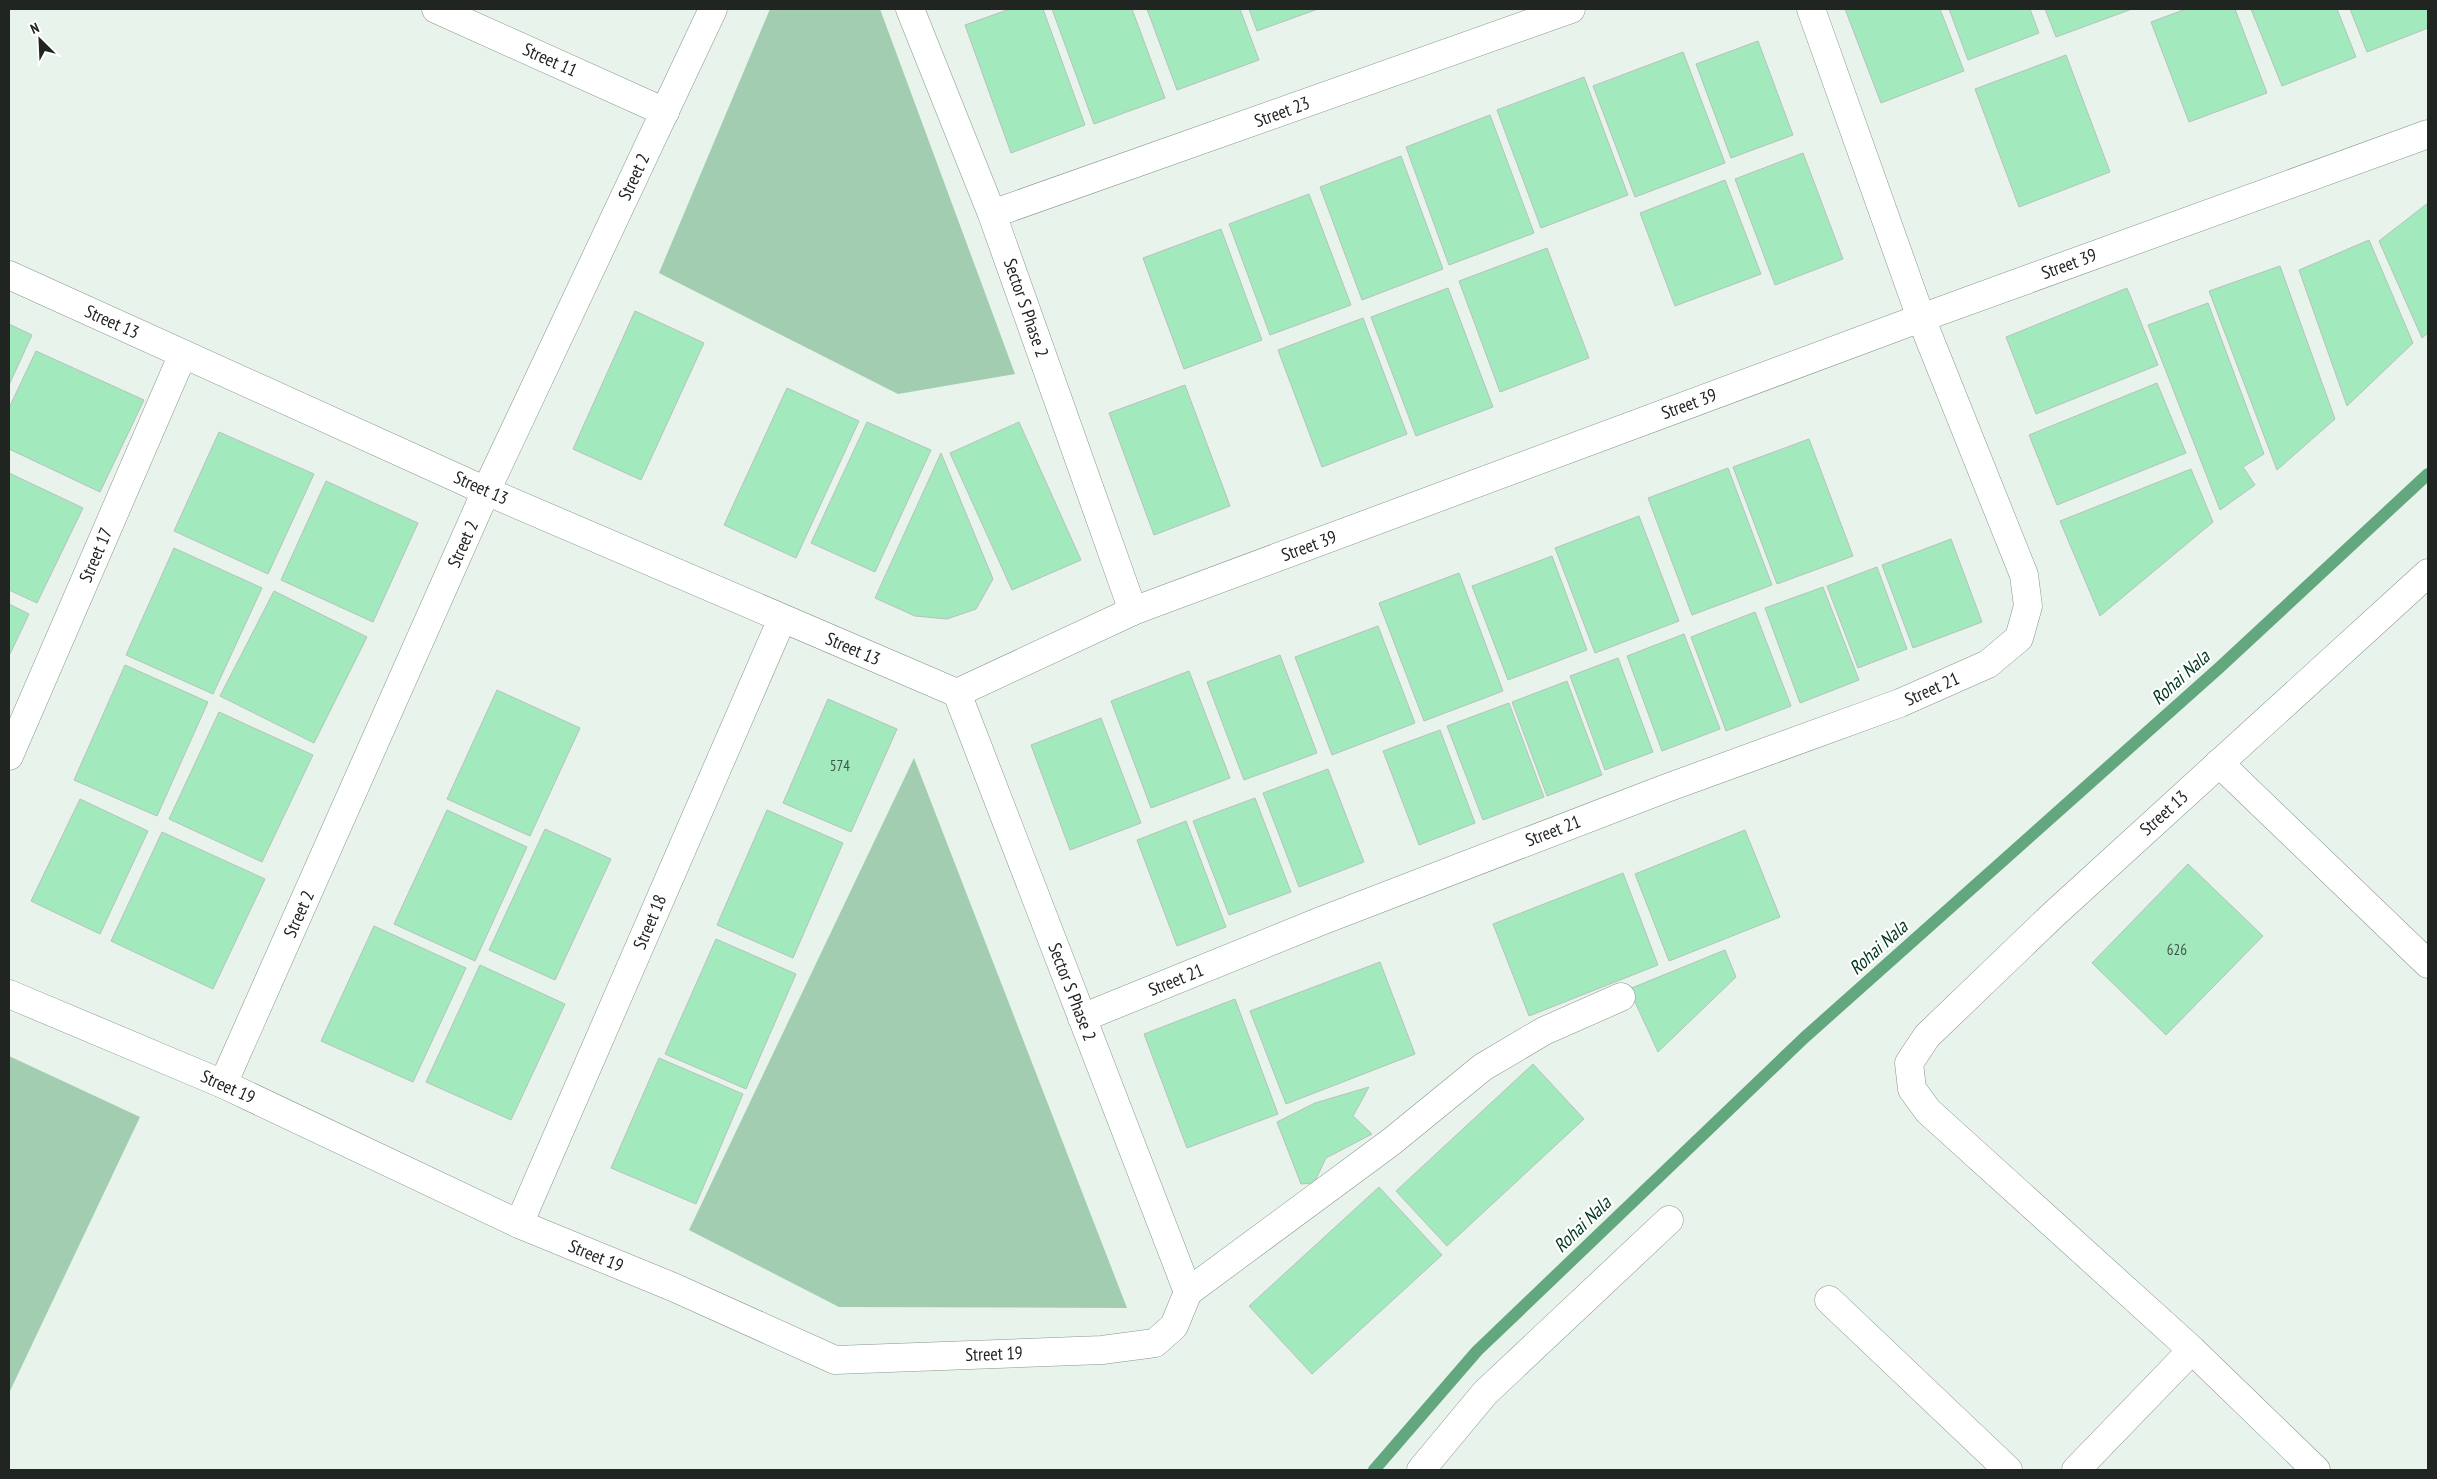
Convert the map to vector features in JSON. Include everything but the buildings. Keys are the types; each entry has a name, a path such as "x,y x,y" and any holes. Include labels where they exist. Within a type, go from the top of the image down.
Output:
{"street":[{"name":"Street 11","path":"436,9 664,112"},
{"name":"Street 2","path":"224,1084 486,491 712,9"},
{"name":"Sector S Phase 2","path":"910,9 992,214 1132,611"},
{"name":"Street 23","path":"992,214 1571,9"},
{"path":"1811,9 1921,318"},
{"name":"Street 39","path":"957,693 1132,611 1921,318 2428,134"},
{"name":"Street 13","path":"9,275 486,491 957,693"},
{"name":"Street 21","path":"1082,1018 1330,917 1664,789 1900,703 1988,664 2019,638 2028,606 2024,575 1921,318"},
{"name":"Street 17","path":"9,756 183,354"},
{"name":"Street 13","path":"2192,1350 1928,1111 1912,1089 1909,1063 1927,1036 2052,915 2428,573"},
{"name":"Street 18","path":"519,1224 782,619"},
{"name":"Sector S Phase 2","path":"957,693 1188,1292"},
{"path":"2219,763 2428,964"},
{"name":"Street 19","path":"9,994 224,1084 519,1224 673,1287 835,1360 1102,1350 1156,1343 1174,1326 1188,1292"},
{"path":"1188,1292 1391,1142 1483,1067 1544,1031 1621,997"},
{"path":"1422,1470 1485,1393 1669,1220"},
{"path":"1829,1300 2008,1470"},
{"path":"2076,1470 2192,1350 2316,1470"}],"green space":[{"path":"770,9 880,9 1015,374 898,394 659,273"},
{"path":"914,758 1127,1308 839,1307 689,1230"},
{"path":"9,1056 140,1117 9,1393"}],"waterway":[{"name":"Rohai Nala","path":"1374,1470 1477,1351 1804,1038 2219,668 2428,474"}]}
